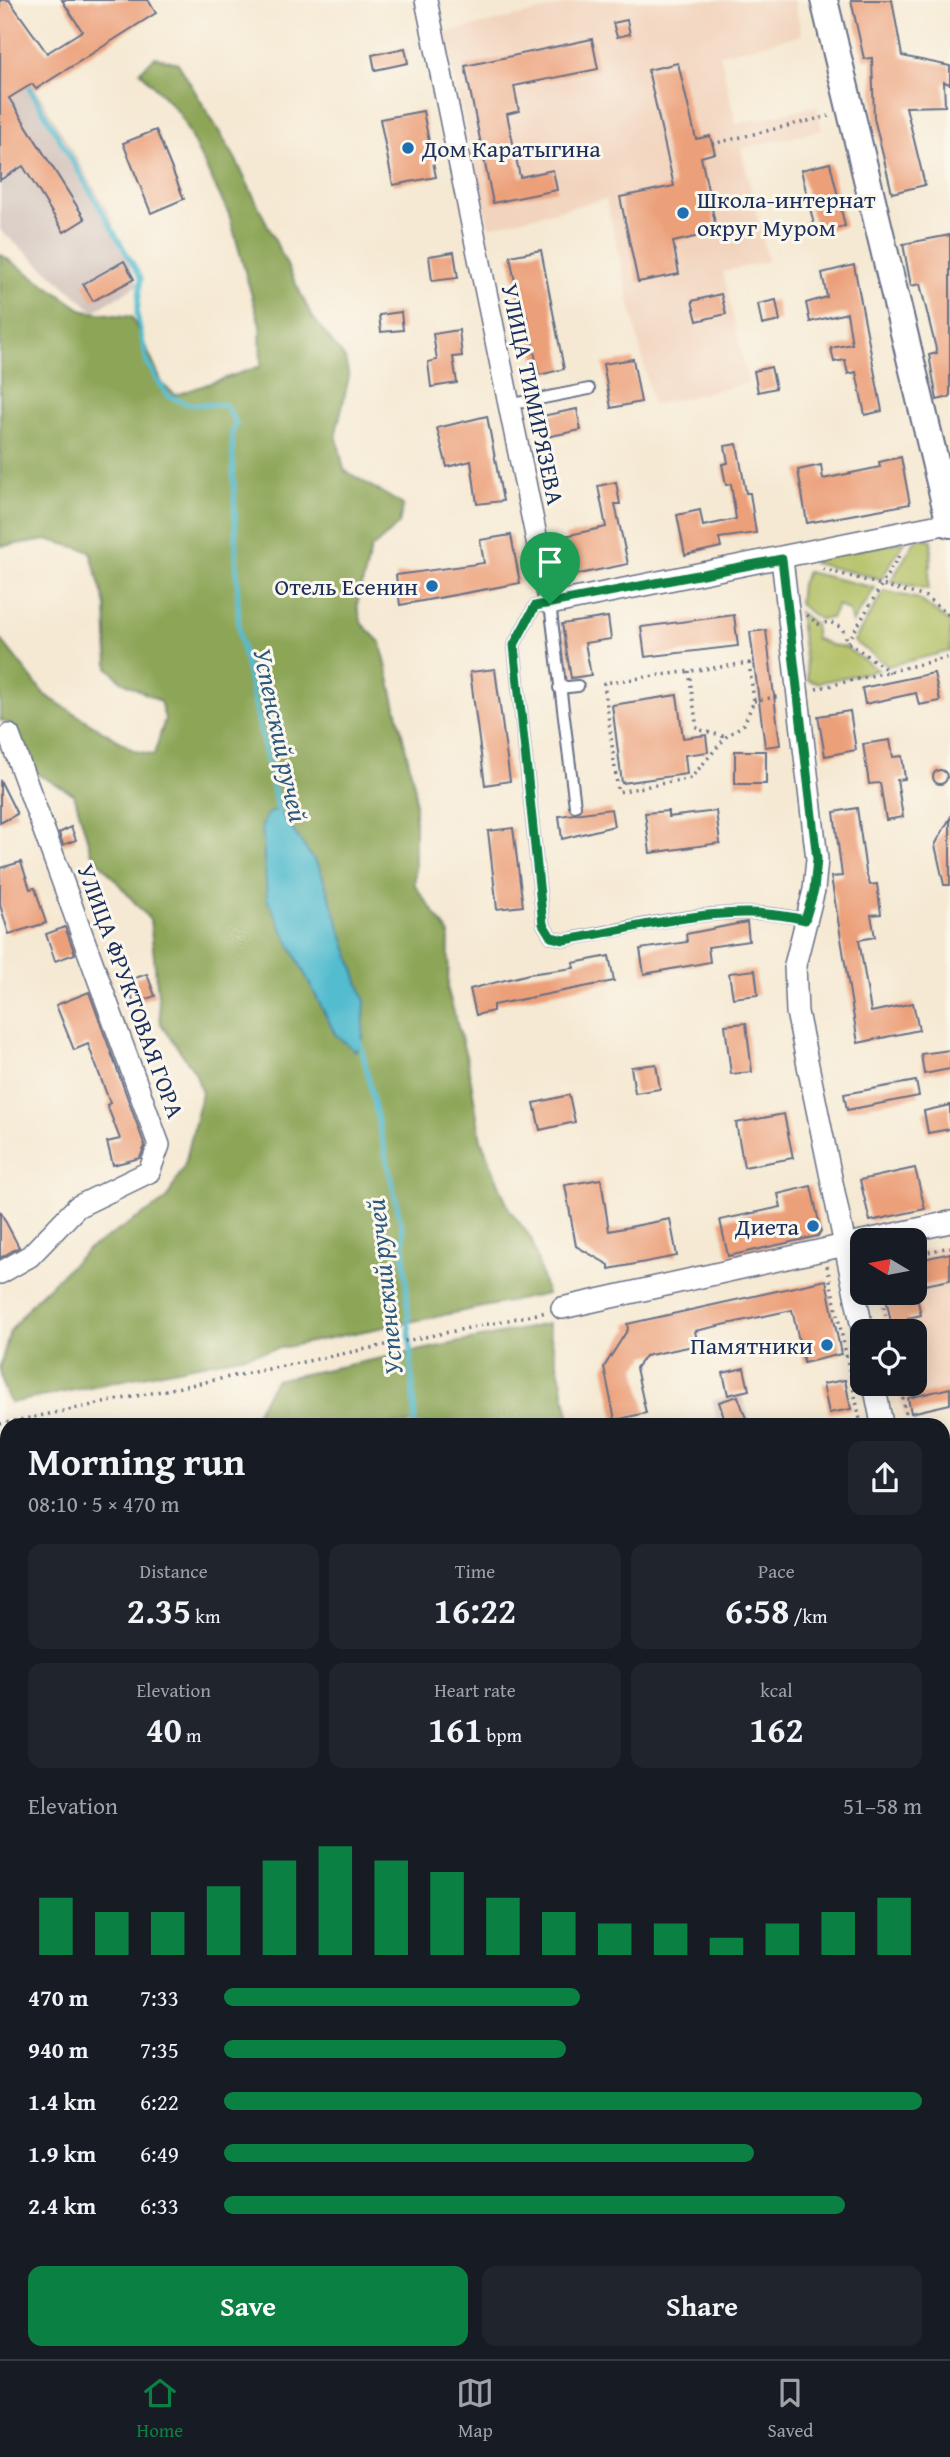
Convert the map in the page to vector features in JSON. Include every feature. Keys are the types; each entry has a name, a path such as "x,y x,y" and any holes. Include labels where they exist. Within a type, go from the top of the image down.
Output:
{"street":[{"name":"УЛИЦА ТИМИРЯЗЕВА","path":"426,0 550,604"},
{"path":"550,604 782,559 914,529 950,524 824,0"},
{"path":"782,559 817,859 814,890 795,965 797,1012 848,1244 861,1319"},
{"name":"УЛИЦА ФРУКТОВАЯ ГОРА","path":"0,1273 30,1256 77,1207 149,1172 159,1146 5,734"},
{"path":"562,1308 950,1222"},
{"path":"876,1396 881,1418"}],"lane":[{"path":"508,405 589,389"},
{"path":"575,806 550,604 535,606 514,645 543,924 551,937 564,940 739,911 776,912 805,920"},
{"path":"559,688 578,686"}],"path":[{"path":"712,144 851,110"},
{"path":"848,642 914,529"},
{"path":"819,568 926,597 950,617"},
{"path":"787,600 818,624 830,622 842,628 848,642 890,672"},
{"path":"754,701 796,694 950,657"},
{"path":"749,663 754,701 744,724 726,737 691,778 618,792 604,683 749,663"},
{"path":"689,671 697,729 726,737"},
{"path":"848,1244 861,1418"},
{"path":"928,1252 950,1247"},
{"path":"29,1418 562,1308"},
{"path":"902,1396 907,1418"}],"shaded area":[{"name":"Школа-интернат округ Муром","path":"587,0 794,0 802,35 720,54 736,124 817,106 822,130 741,149 768,261 723,272 748,383 653,405 606,199 489,227 444,33"},
{"path":"0,28 109,213 138,285 94,311 0,230"},
{"path":"950,1245 950,1406 904,1417 900,1396 927,1396 927,1319 882,1319 880,1306 928,1306 928,1249"},
{"path":"741,1394 749,1418 716,1418 713,1400"}],"green space":[{"path":"155,57 178,63 235,158 311,315 345,359 349,377 336,433 344,470 403,505 399,524 371,549 357,605 362,624 381,643 415,789 415,886 449,933 448,991 468,1063 481,1140 509,1209 531,1238 547,1294 10,1403 3,1386 0,1367 10,1331 34,1301 86,1251 166,1200 185,1164 202,1093 195,1072 161,1024 150,920 91,852 74,794 39,775 10,724 0,720 0,638 45,695 135,751 154,755 165,719 160,701 121,681 108,667 106,606 90,551 49,540 0,546 0,254 84,311 132,317 163,385 176,395 261,366 260,325 229,214 179,113 140,71"},
{"path":"916,539 932,540 928,589 891,581"},
{"path":"905,541 881,579 813,563 818,557"},
{"path":"807,572 875,588 852,623 849,611 838,605 831,618 819,619 799,604 801,584"},
{"path":"884,591 919,599 950,623 950,651 888,666 854,641"},
{"path":"799,612 815,624 815,638 830,645 845,647 878,670 817,683 808,680"},
{"path":"548,1324 570,1418 265,1418 256,1413 275,1380"}],"water":[{"path":"278,809 320,869 365,1002 362,1045 355,1051 335,1034 267,899 262,826 267,814"}],"building":[{"path":"0,0 9,0 47,53 82,31 62,0 148,0 156,13 36,89 32,84 9,98 85,219 64,232 23,166 0,180"},
{"path":"851,0 892,0 902,56 950,66 950,84 944,82 945,106 906,107 925,185 892,193 874,118 872,58 864,59"},
{"path":"627,20 630,34 617,37 613,23"},
{"path":"592,39 598,69 514,86 519,111 507,114 520,177 553,170 557,190 493,203 465,66"},
{"path":"405,48 408,63 375,70 372,55"},
{"path":"678,63 696,139 710,136 715,153 701,157 717,232 673,242 679,274 638,282 620,197 674,186 648,70"},
{"name":"Дом Каратыгина","path":"423,111 436,177 393,185 380,119"},
{"path":"156,130 184,199 151,213 123,143"},
{"path":"830,163 845,226 816,233 801,170"},
{"path":"950,235 950,397 937,400 929,355 937,353 920,284 911,286 903,244"},
{"path":"541,250 564,369 539,375 526,313 521,314 510,256"},
{"path":"454,252 458,278 432,281 429,256"},
{"path":"124,261 134,279 93,301 83,284"},
{"path":"854,265 882,411 865,415 856,372 848,374 845,360 834,362 831,348 852,344 847,313 810,322 806,303 827,297 822,273"},
{"path":"721,294 726,314 697,321 692,301"},
{"path":"776,300 780,321 762,325 758,304"},
{"path":"401,312 403,330 381,332 379,315"},
{"path":"459,330 462,356 453,357 457,383 431,387 428,362 437,360 433,334"},
{"path":"633,359 641,402 611,408 603,364"},
{"path":"771,367 776,388 758,392 754,371"},
{"path":"577,409 581,430 546,437 542,416"},
{"path":"487,416 503,501 477,504 471,461 447,467 437,428"},
{"path":"737,444 746,493 750,493 756,533 719,538 721,547 685,555 677,515 700,510 703,526 736,519 731,484 726,485 722,464 728,463 725,446"},
{"path":"901,457 910,504 807,523 798,470 821,465 823,479 880,467 879,462"},
{"path":"616,482 620,504 615,504 628,564 574,575 565,536 606,527 598,486"},
{"path":"511,535 520,583 400,605 396,575 484,563 480,540"},
{"path":"734,615 738,646 645,657 641,627"},
{"path":"608,617 611,639 585,643 591,675 571,678 562,624"},
{"path":"766,630 780,745 765,747 750,632"},
{"path":"495,669 510,781 485,785 470,672"},
{"path":"934,673 940,701 919,705 916,693 865,704 862,688"},
{"path":"677,695 683,738 706,735 708,752 685,755 687,774 622,783 612,705"},
{"path":"850,711 856,750 825,756 818,716"},
{"path":"890,740 893,757 902,756 905,779 897,780 903,817 886,820 880,783 869,784 863,744"},
{"path":"735,751 766,751 766,784 735,784"},
{"path":"937,770 943,770 947,777 943,784 937,784 933,780 933,774"},
{"path":"0,780 17,814 0,823"},
{"path":"857,808 866,872 870,885 877,884 881,914 871,915 875,937 859,940 871,1012 913,1003 919,1030 858,1043 831,877 842,876 834,812"},
{"path":"611,809 614,826 562,839 559,816"},
{"path":"668,811 668,817 716,811 720,843 650,853 645,813"},
{"path":"950,818 950,885 944,885 935,845"},
{"path":"71,827 76,840 63,845 59,833"},
{"path":"513,828 523,906 497,909 488,831"},
{"path":"21,862 30,889 35,888 46,923 9,934 0,905 0,868"},
{"path":"747,922 749,941 708,947 710,962 644,974 640,949 687,942 686,934"},
{"path":"65,927 75,954 55,961 46,934"},
{"path":"609,956 614,981 493,1005 493,1011 476,1015 470,989 529,974 574,968 573,963"},
{"path":"755,970 758,995 733,998 729,973"},
{"path":"147,974 155,996 134,1003 126,981"},
{"path":"89,992 145,1146 140,1158 113,1165 107,1142 120,1139 107,1105 110,1103 88,1044 74,1050 56,1005"},
{"path":"746,1023 752,1072 731,1074 725,1025"},
{"path":"950,1050 950,1069 924,1074 921,1054"},
{"path":"656,1064 660,1089 635,1093 631,1067"},
{"path":"916,1081 919,1096 847,1110 844,1094"},
{"path":"569,1095 575,1122 540,1130 534,1103"},
{"path":"950,1105 950,1129 928,1133 924,1111"},
{"path":"784,1114 793,1158 744,1167 736,1123"},
{"path":"915,1168 925,1209 870,1221 860,1180"},
{"path":"601,1179 609,1231 670,1219 677,1256 609,1269 609,1265 576,1246 565,1185"},
{"path":"811,1186 821,1231 818,1236 728,1256 720,1220 781,1207 778,1194"},
{"path":"0,1211 19,1247 0,1258"},
{"path":"950,1253 950,1280 928,1284 928,1258"},
{"path":"826,1280 841,1354 804,1363 792,1310 695,1331 698,1345 645,1356 636,1368 646,1413 615,1418 604,1367 628,1329 627,1324"},
{"path":"888,1306 919,1306 921,1315 908,1319 890,1319"},
{"path":"744,1368 749,1390 728,1395 723,1373"},
{"path":"845,1380 851,1409 829,1413 823,1384"},
{"path":"950,1388 950,1404 911,1413 908,1398 927,1396 927,1393"},
{"path":"738,1396 746,1418 724,1418 719,1402"}],"waterway":[{"name":"Успенский ручей","path":"26,82 141,278 137,314 147,363 167,395 187,404 225,405 236,423 232,433 239,633 279,814"},
{"name":"Успенский ручей","path":"360,1041 403,1232 415,1418"}],"place":[{"name":"Дом Каратыгина","path":"408,148"},
{"name":"Школа-интернат округ Муром","path":"683,213"},
{"name":"Отель Есенин","path":"432,586"},
{"name":"Диета","path":"813,1226"},
{"name":"Памятники","path":"827,1345"}],"route":[{"path":"782,559 817,859 814,890 805,920 776,912 739,911 564,940 551,937 543,924 514,645 535,606 550,604 782,559"}]}
